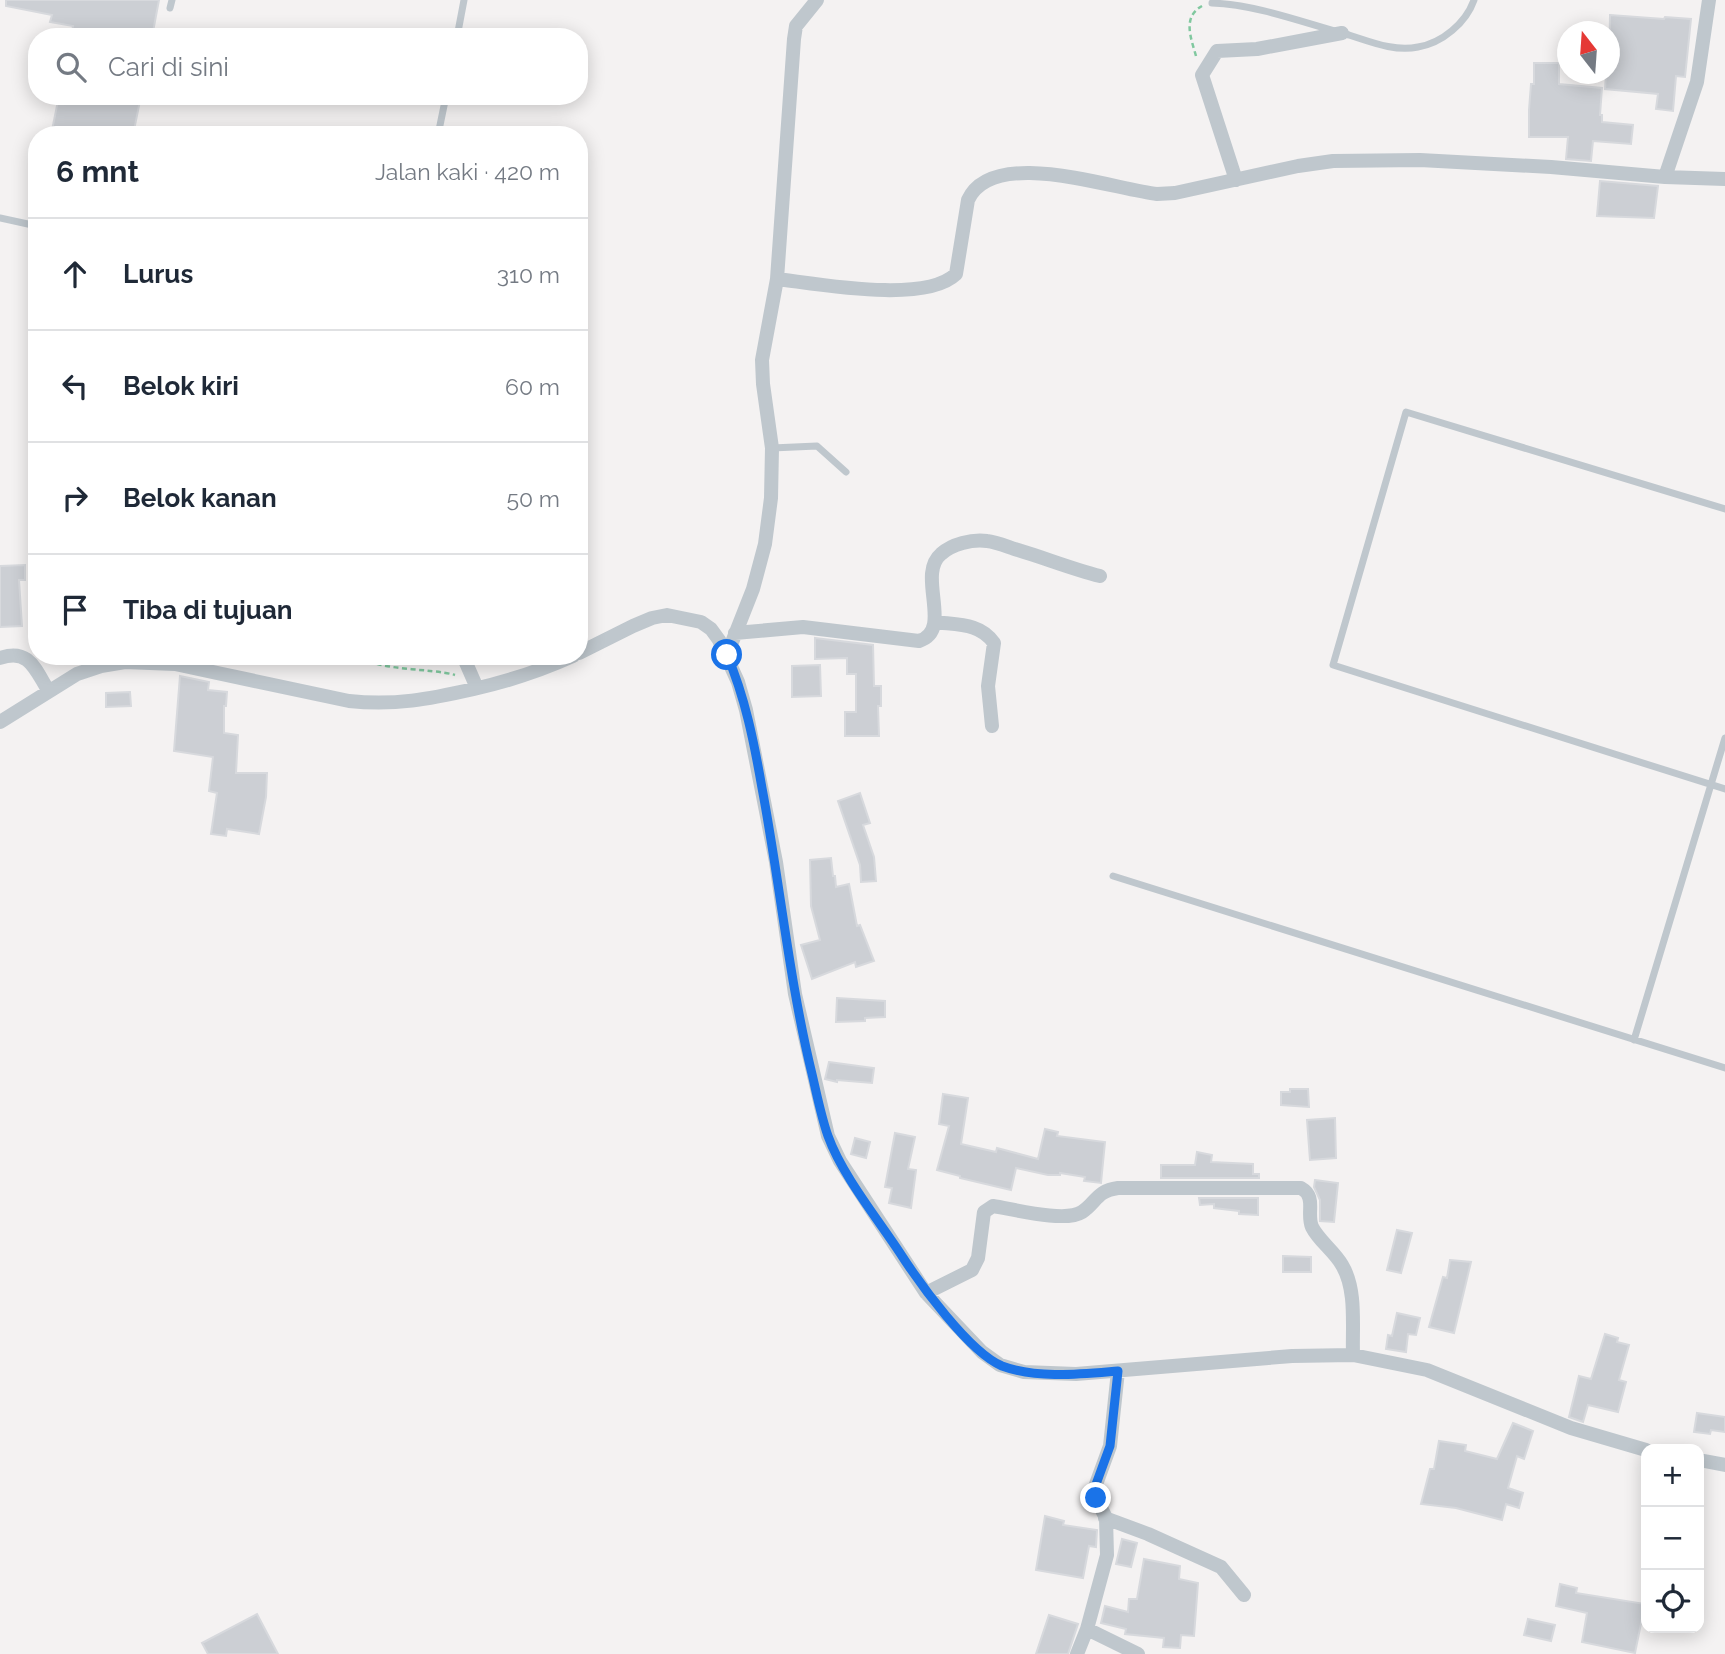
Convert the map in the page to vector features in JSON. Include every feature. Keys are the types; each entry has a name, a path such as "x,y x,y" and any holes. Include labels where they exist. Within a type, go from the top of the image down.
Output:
{"street":[{"path":"727,655 752,589 765,544 771,498 772,448 762,360 777,279 784,150 794,39 796,26 817,0"},
{"path":"1665,177 1697,82 1709,0"},
{"path":"1236,180 1202,75 1217,51 1257,49 1342,33"},
{"path":"777,279 871,289 902,290 940,285 956,274 972,190 991,178 1000,176 1037,173 1157,194 1175,193 1314,163 1420,160 1725,179"},
{"path":"735,633 803,627 919,641 929,636 935,622 931,577 935,560 941,553 966,542 987,541 1100,576"},
{"path":"588,649 652,618 667,615 701,622 711,629 727,655 738,682 759,771 776,862 794,994 828,1136 840,1161 926,1293 982,1352 1000,1365 1024,1372 1076,1374 1292,1356 1353,1355 1427,1370 1571,1428 1641,1449"},
{"path":"935,622 972,627 987,633 994,643 988,686 992,726"},
{"path":"0,659 9,655 22,656 28,661"},
{"path":"31,665 48,690"},
{"path":"0,722 77,674 111,665"},
{"path":"180,665 349,701 379,704 438,698 516,679 550,665"},
{"path":"466,665 473,689"},
{"path":"926,1293 972,1270 978,1258 984,1212 993,1206 1066,1217 1083,1212 1104,1190 1118,1188 1301,1188 1307,1191 1310,1198 1310,1221 1313,1229 1341,1262 1351,1284 1353,1355"},
{"path":"1077,1654 1087,1629 1107,1555 1105,1518 1096,1498 1095,1487 1110,1446 1118,1371"},
{"path":"1704,1461 1725,1465"},
{"path":"1105,1518 1221,1567 1244,1595"},
{"path":"1087,1629 1138,1654"}],"lane":[{"path":"459,28 464,0"},
{"path":"1212,3 1262,10 1388,47 1418,48 1442,39 1460,24 1474,0"},
{"path":"440,126 444,105"},
{"path":"0,218 28,224"},
{"path":"1725,509 1406,412 1333,665 1725,789"},
{"path":"772,448 817,446 846,472"},
{"path":"1634,1040 1725,738"},
{"path":"1112,876 1725,1068"}],"path":[{"path":"1202,75 1191,38 1190,18 1194,10 1212,3"},
{"path":"378,665 440,671 457,676 473,689"}],"building":[{"path":"6,0 159,0 154,28 73,28 50,22 52,15 6,6"},
{"path":"1610,15 1691,19 1685,77 1676,76 1673,111 1656,109 1658,94 1605,89 1605,84 1620,84 1620,21 1610,21"},
{"path":"1534,63 1557,63 1557,84 1602,88 1602,122 1633,125 1631,144 1593,141 1591,161 1566,159 1568,137 1529,137 1531,84 1534,84"},
{"path":"57,105 139,105 135,126 53,126"},
{"path":"1600,181 1658,186 1654,218 1597,216"},
{"path":"25,565 25,580 19,580 22,626 0,627 0,566"},
{"path":"815,638 873,645 874,686 881,686 881,706 878,706 879,736 845,736 845,712 856,712 856,674 847,674 847,658 815,659"},
{"path":"820,665 821,696 792,697 792,666"},
{"path":"180,676 209,682 208,690 227,692 224,733 238,735 236,773 267,773 266,797 259,834 227,829 226,836 211,834 217,793 209,791 213,757 174,751"},
{"path":"130,692 131,706 106,707 106,693"},
{"path":"860,793 870,823 863,825 874,857 876,881 861,882 860,865 838,801"},
{"path":"831,858 836,887 849,884 857,926 860,925 874,961 856,967 855,962 812,979 801,945 820,940 811,906 810,860"},
{"path":"837,998 885,1001 885,1017 836,1022"},
{"path":"829,1062 874,1068 872,1083 825,1079"},
{"path":"1290,1089 1308,1089 1309,1107 1281,1105 1281,1092 1290,1092"},
{"path":"943,1094 968,1098 961,1144 996,1152 997,1148 1038,1159 1045,1129 1058,1132 1057,1136 1105,1142 1101,1183 1084,1181 1085,1177 1060,1173 1048,1175 1016,1168 1011,1190 937,1170 949,1126 939,1124"},
{"path":"1335,1118 1336,1158 1310,1160 1307,1120"},
{"path":"895,1133 915,1137 908,1169 916,1170 911,1208 889,1203 892,1188 885,1187"},
{"path":"855,1138 870,1142 866,1158 851,1154"},
{"path":"1197,1152 1212,1155 1211,1162 1253,1164 1253,1174 1259,1174 1259,1178 1161,1178 1161,1165 1195,1165"},
{"path":"1315,1180 1338,1183 1334,1222 1320,1221 1320,1200 1314,1187"},
{"path":"1199,1198 1258,1198 1258,1215 1214,1208 1214,1204 1200,1205"},
{"path":"1397,1230 1412,1233 1401,1273 1387,1270"},
{"path":"1283,1256 1311,1257 1311,1272 1283,1272"},
{"path":"1450,1260 1471,1262 1454,1333 1429,1327 1443,1277 1447,1278"},
{"path":"1397,1313 1420,1318 1416,1335 1408,1334 1406,1352 1386,1349 1388,1335 1392,1336"},
{"path":"1605,1334 1618,1338 1617,1342 1629,1345 1619,1380 1626,1382 1618,1412 1588,1405 1583,1422 1569,1417 1579,1376 1591,1379"},
{"path":"1697,1413 1725,1417 1725,1432 1694,1432"},
{"path":"1513,1423 1533,1431 1524,1459 1517,1456 1508,1488 1523,1493 1519,1508 1506,1504 1502,1520 1456,1508 1421,1504 1430,1469 1434,1469 1439,1441 1466,1445 1465,1451 1497,1459"},
{"path":"1045,1516 1064,1521 1063,1525 1097,1530 1096,1547 1089,1546 1083,1578 1036,1570"},
{"path":"1122,1539 1137,1543 1131,1567 1116,1564"},
{"path":"1144,1559 1180,1566 1179,1579 1198,1583 1194,1636 1181,1635 1180,1648 1163,1647 1164,1638 1125,1634 1126,1629 1101,1623 1105,1606 1128,1612 1129,1599 1137,1599"},
{"path":"1560,1584 1577,1588 1576,1593 1641,1603 1641,1624 1635,1653 1582,1642 1587,1613 1556,1606"},
{"path":"257,1614 278,1654 208,1654 202,1643"},
{"path":"1049,1615 1078,1624 1068,1654 1036,1654"},
{"path":"1528,1619 1555,1625 1551,1641 1524,1635"}],"route":[{"path":"727,655 746,710 759,771 776,862 794,994 828,1136 840,1161 926,1293 982,1352 1000,1365 1024,1372 1076,1374 1118,1371 1110,1446 1095,1487 1096,1498"}]}
